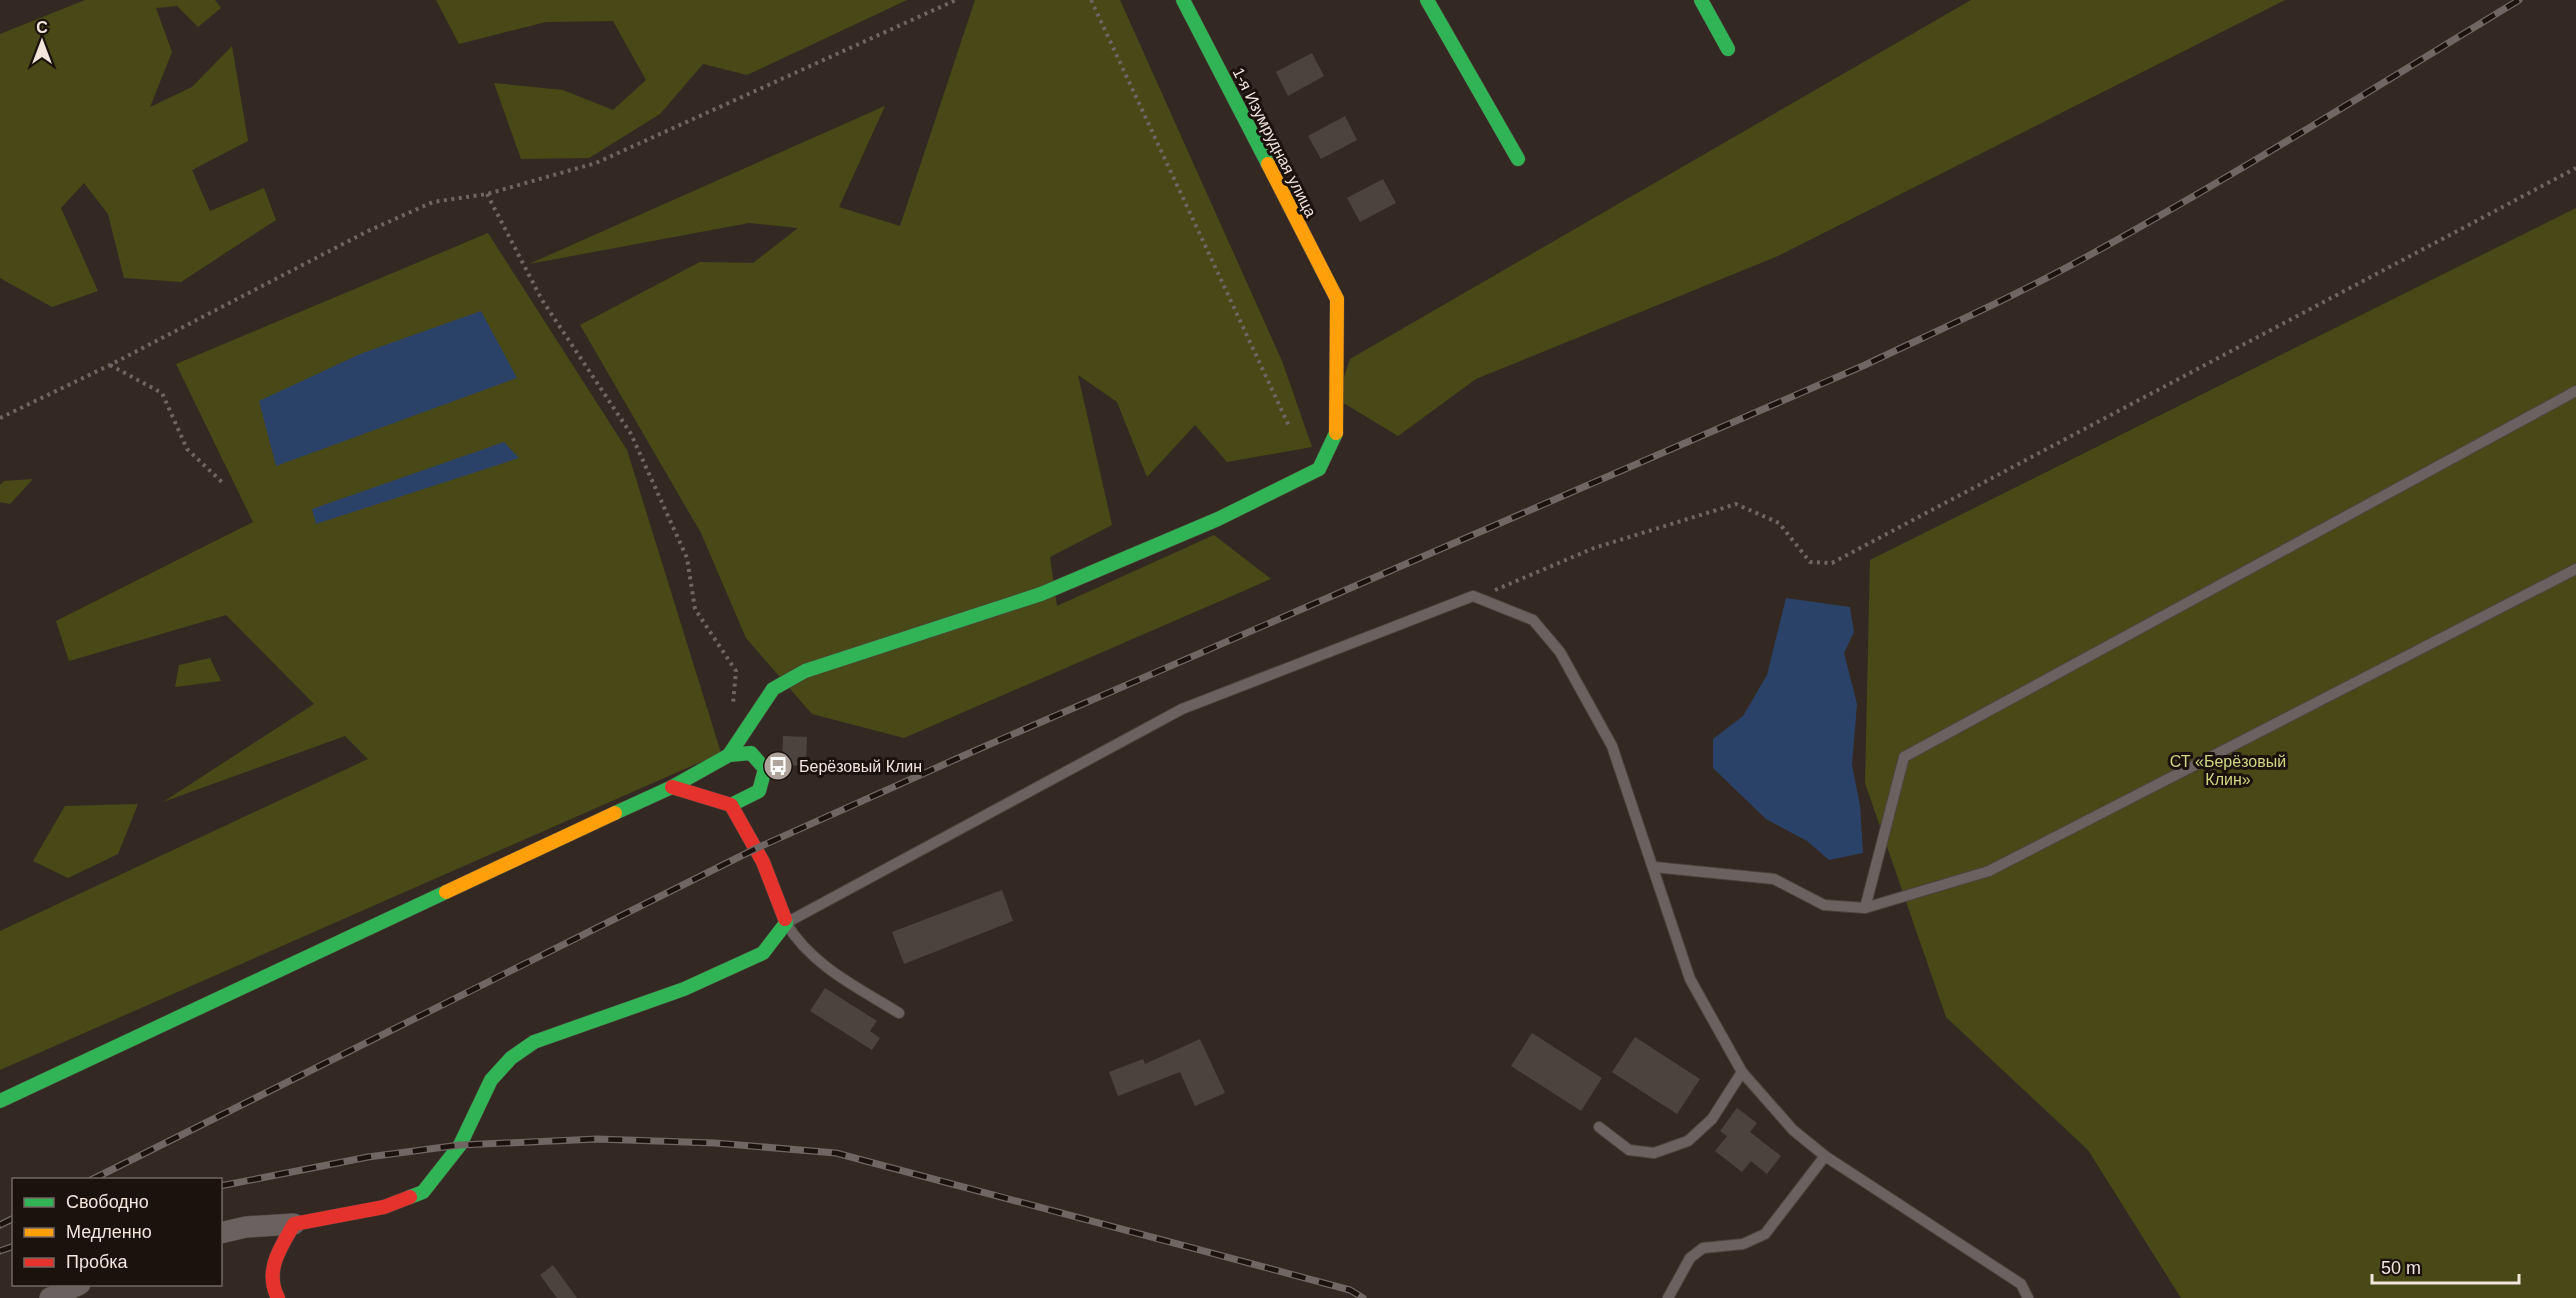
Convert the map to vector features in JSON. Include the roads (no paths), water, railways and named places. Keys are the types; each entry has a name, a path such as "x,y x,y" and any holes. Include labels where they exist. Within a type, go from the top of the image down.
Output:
{"street":[{"name":"1-я Изумрудная улица","path":"729,755 773,689 805,671 1041,594 1218,519 1319,469 1336,437 1337,299 1183,0"},
{"path":"1427,0 1518,159"},
{"path":"1701,0 1728,49"},
{"path":"0,1101 672,787 729,755 750,753 765,770 759,791 731,805"},
{"path":"222,1233 246,1227 294,1224 384,1207 423,1192 460,1145 490,1080 511,1058 534,1041 684,989 763,953 786,923 776,892 757,849 731,805 672,787"},
{"path":"278,1298 275,1293 272,1270 294,1224"},
{"path":"50,1298 77,1286"}],"lane":[{"path":"1864,908 1904,757 2576,391"},
{"path":"1654,867 1774,879 1824,905 1864,908 1989,871 2576,569"},
{"path":"899,1013 824,968 799,944 786,923 1182,709 1473,596 1533,620 1560,651 1612,746 1690,979 1742,1072 1793,1130 1824,1156 2020,1284 2028,1298"},
{"path":"1599,1127 1629,1150 1654,1153 1688,1142 1712,1119 1742,1072"},
{"path":"1668,1298 1690,1258 1703,1248 1743,1244 1765,1234 1824,1156"}],"water":[{"path":"481,311 517,378 276,466 259,401 360,354"},
{"path":"504,442 519,458 316,524 312,509"},
{"path":"1786,598 1850,607 1854,632 1844,653 1857,704 1852,765 1860,805 1863,853 1829,860 1807,841 1766,819 1713,768 1713,739 1743,716 1767,675"}],"railway":[{"path":"95,1178 757,848 965,755 1865,365 2011,296 2097,251 2204,190 2519,0"},
{"path":"222,1186 368,1157 460,1145 597,1139 715,1143 836,1153 1350,1290 1363,1298"},
{"path":"0,1225 12,1219"},
{"path":"0,1251 12,1247"}],"place":[{"name":"Берёзовый Клин","path":"778,766"}],"park label":[{"name":"СТ «Берёзовый Клин»","path":"2228,770"}]}
